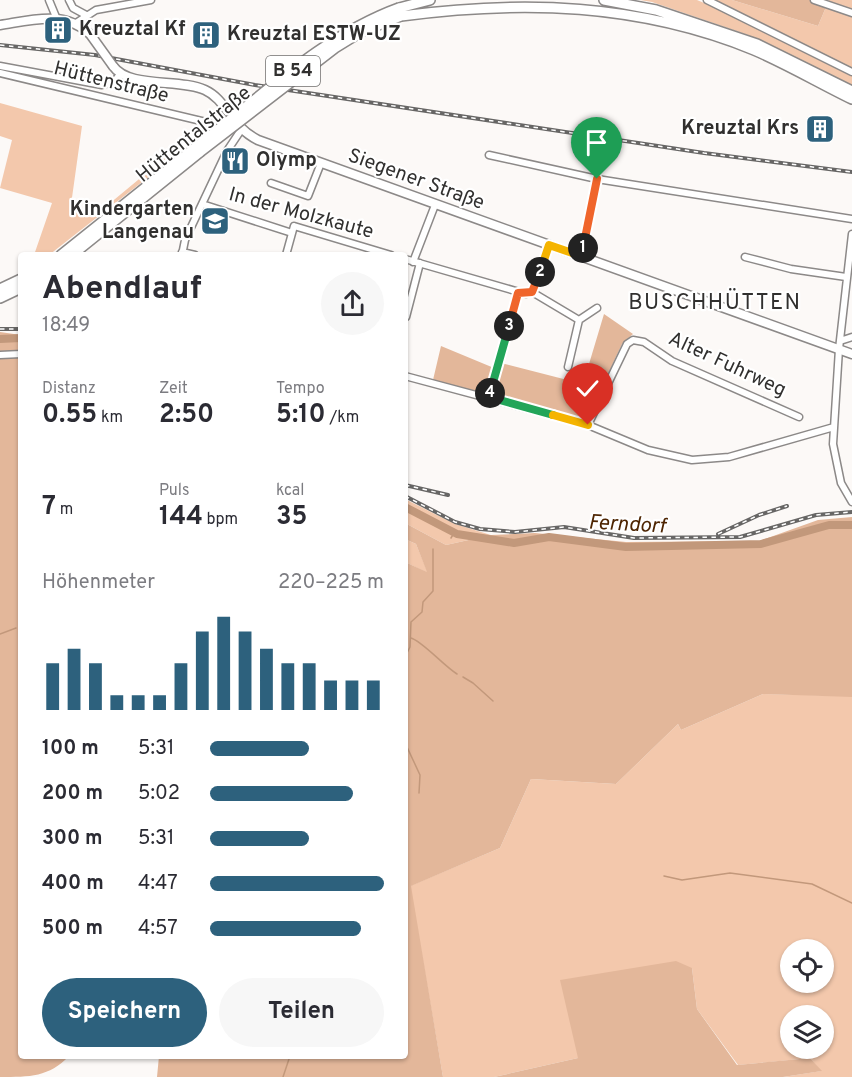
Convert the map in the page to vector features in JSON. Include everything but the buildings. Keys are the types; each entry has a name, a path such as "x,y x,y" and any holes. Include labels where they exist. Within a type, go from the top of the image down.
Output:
{"highway":[{"name":"Hüttentalstraße","path":"76,252 328,44 354,27 430,0"},
{"name":"Hüttentalstraße","path":"400,12 464,2 550,0 595,5 654,17 754,51 852,99"},
{"path":"604,0 656,10 747,40 852,91"},
{"name":"Hüttentalstraße","path":"65,252 198,150"},
{"path":"0,289 18,280"},
{"path":"0,298 18,289"}],"main road":[{"path":"0,25 56,17 76,23 90,34 120,74"},
{"name":"Siegener Straße","path":"120,74 129,78 205,90 220,101 241,130 260,140 435,205 839,345 852,354"}],"street":[{"path":"49,0 56,17"},
{"path":"69,0 73,8 86,15"},
{"path":"76,23 96,10 146,0"},
{"path":"707,0 852,72"},
{"path":"814,0 852,13"},
{"name":"Hüttenstraße","path":"0,66 102,85 114,82 120,74"},
{"name":"Hüttenstraße","path":"0,73 214,124"},
{"path":"183,252 202,204 231,145 241,130"},
{"path":"489,155 597,179 852,219"},
{"path":"271,183 309,196 321,163"},
{"path":"581,256 597,179"},
{"name":"In der Molzkaute","path":"202,204 292,232 294,226 381,252"},
{"path":"408,306 416,262 435,205"},
{"path":"287,252 292,232"},
{"path":"851,500 836,463 834,427 839,345 852,234"},
{"path":"532,292 549,245"},
{"path":"745,257 791,269 846,277"},
{"path":"408,260 518,293 532,292 579,320"},
{"path":"489,397 518,293"},
{"path":"568,367 579,320 597,308"},
{"path":"839,345 852,338"},
{"name":"Alter Fuhrweg","path":"588,425 627,344 633,340 644,342 672,362 798,417"},
{"path":"0,355 18,354"},
{"path":"408,377 588,425 648,450 692,460 729,457 834,427"}],"shaded area":[{"path":"640,0 697,0 740,18 852,75 852,87 748,35"},
{"path":"714,0 732,0 818,26 829,0 852,0 852,69"},
{"path":"732,0 815,0 826,7 818,26"},
{"path":"0,103 82,126 70,212 103,209 179,146 188,146 53,252 35,252 52,203 0,188 12,140 0,136"},
{"path":"604,314 633,334 622,344 589,414 581,419 433,380 441,346 494,368 497,362 583,384"},
{"path":"0,332 18,335 18,1059 66,1059 46,1072 30,1076 0,1077"},
{"path":"408,500 455,524 491,535 446,545 408,525"},
{"path":"852,517 852,697 763,694 681,730 678,724 616,784 531,779 500,848 411,886 443,1077 157,1077 159,1059 408,1059 408,563 427,572 416,544 408,540 408,525 446,545 491,535 535,533 626,542 759,541 818,520"},
{"path":"408,540 416,544 428,573 408,563"},
{"path":"763,694 852,696 852,1077 783,1077 821,1071 811,1059 834,1059 834,1005 780,1005 780,1059 800,1059 738,1065 697,1009 692,968 578,1058 494,1077 443,1077 410,886 500,848 531,779 616,784 678,724 681,730"},
{"path":"676,961 692,968 697,1009 737,1065 811,1059 822,1071 783,1077 494,1077 578,1058 560,980"}],"waterway":[{"name":"Ferndorf","path":"0,339 18,338"},
{"name":"Ferndorf","path":"408,509 457,534 514,543 549,537 626,547 761,544 829,525 852,525"},
{"name":"Ferndorf","path":"451,538 454,533"},
{"path":"408,651 411,622 422,612 423,602 433,591 433,549"},
{"path":"0,634 16,628"},
{"path":"411,638 457,674"},
{"path":"463,677 493,701"},
{"path":"408,749 420,775 419,793"},
{"path":"664,876 682,880 730,873 812,884 852,903"},
{"path":"283,1077 289,1059"}],"railway":[{"path":"0,45 95,55 255,85 704,153 852,172"},
{"path":"0,329 18,329"},
{"path":"408,486 448,495"},
{"path":"408,498 455,522 480,529 515,532 564,527 634,538 740,537 816,515 852,512"},
{"path":"718,534 759,515 787,506"}],"place":[{"name":"Kreuztal Kf","path":"58,30"},
{"name":"Kreuztal ESTW-UZ","path":"206,35"},
{"name":"Kreuztal Krs","path":"820,129"},
{"name":"Olymp","path":"235,161"},
{"name":"Kindergarten Langenau","path":"215,221"}],"district":[{"name":"BUSCHHÜTTEN","path":"715,303"}],"route":[{"path":"588,425 489,397 518,293 532,292 549,245 581,256 597,179"}]}
